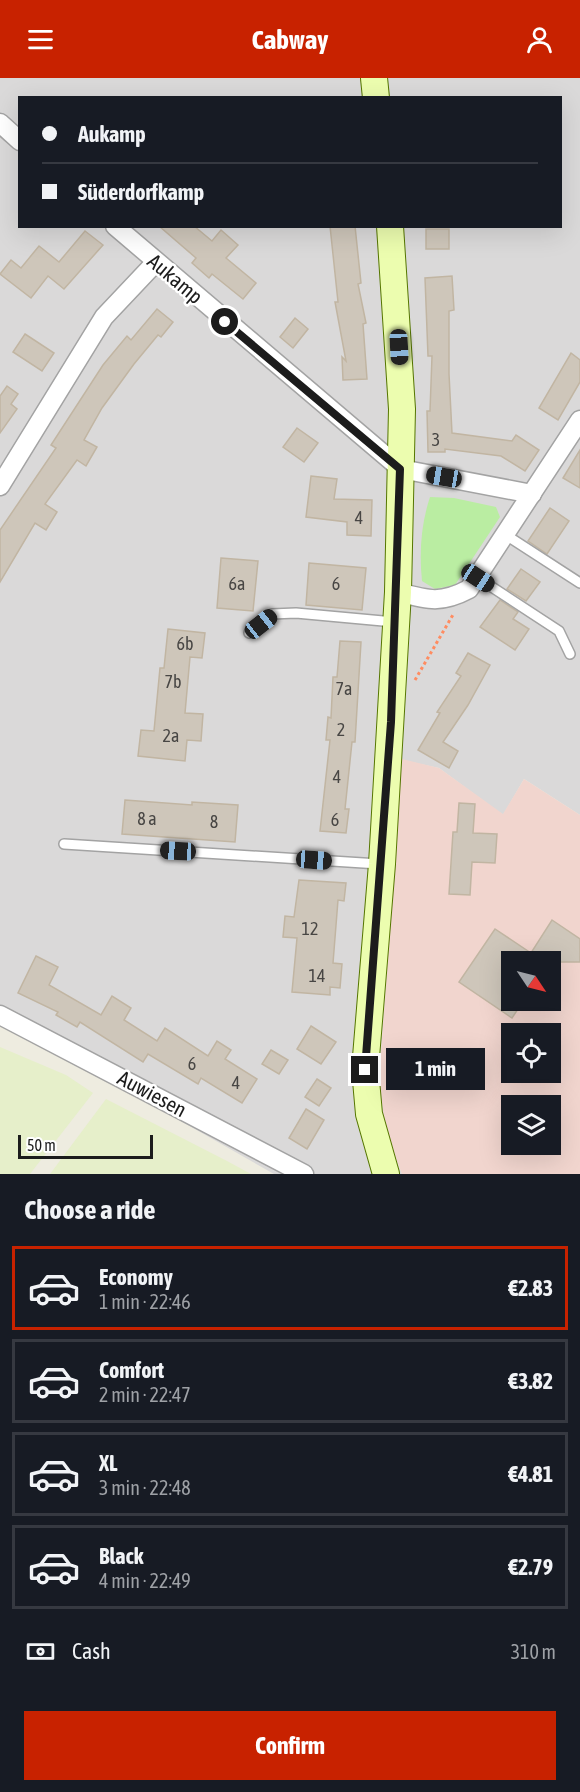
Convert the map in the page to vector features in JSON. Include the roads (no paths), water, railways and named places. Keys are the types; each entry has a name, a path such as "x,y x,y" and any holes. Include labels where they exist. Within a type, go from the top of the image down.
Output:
{"main road":[{"path":"374,78 376,96"},
{"path":"386,1174 369,1114 365,1070 382,864 398,592 402,409 390,228"}],"street":[{"path":"0,123 18,139"},
{"name":"Aukamp","path":"117,228 155,263 400,469"},
{"path":"0,486 104,317 155,263"},
{"path":"398,592 422,598 449,600 474,583 532,494 577,432"},
{"path":"400,469 532,494"},
{"name":"Auwiesen","path":"0,1015 304,1174"}],"lane":[{"path":"506,535 580,583"},
{"path":"474,583 559,632 570,654"},
{"path":"249,633 272,614 296,613 396,622"},
{"path":"64,844 382,864"}]}
